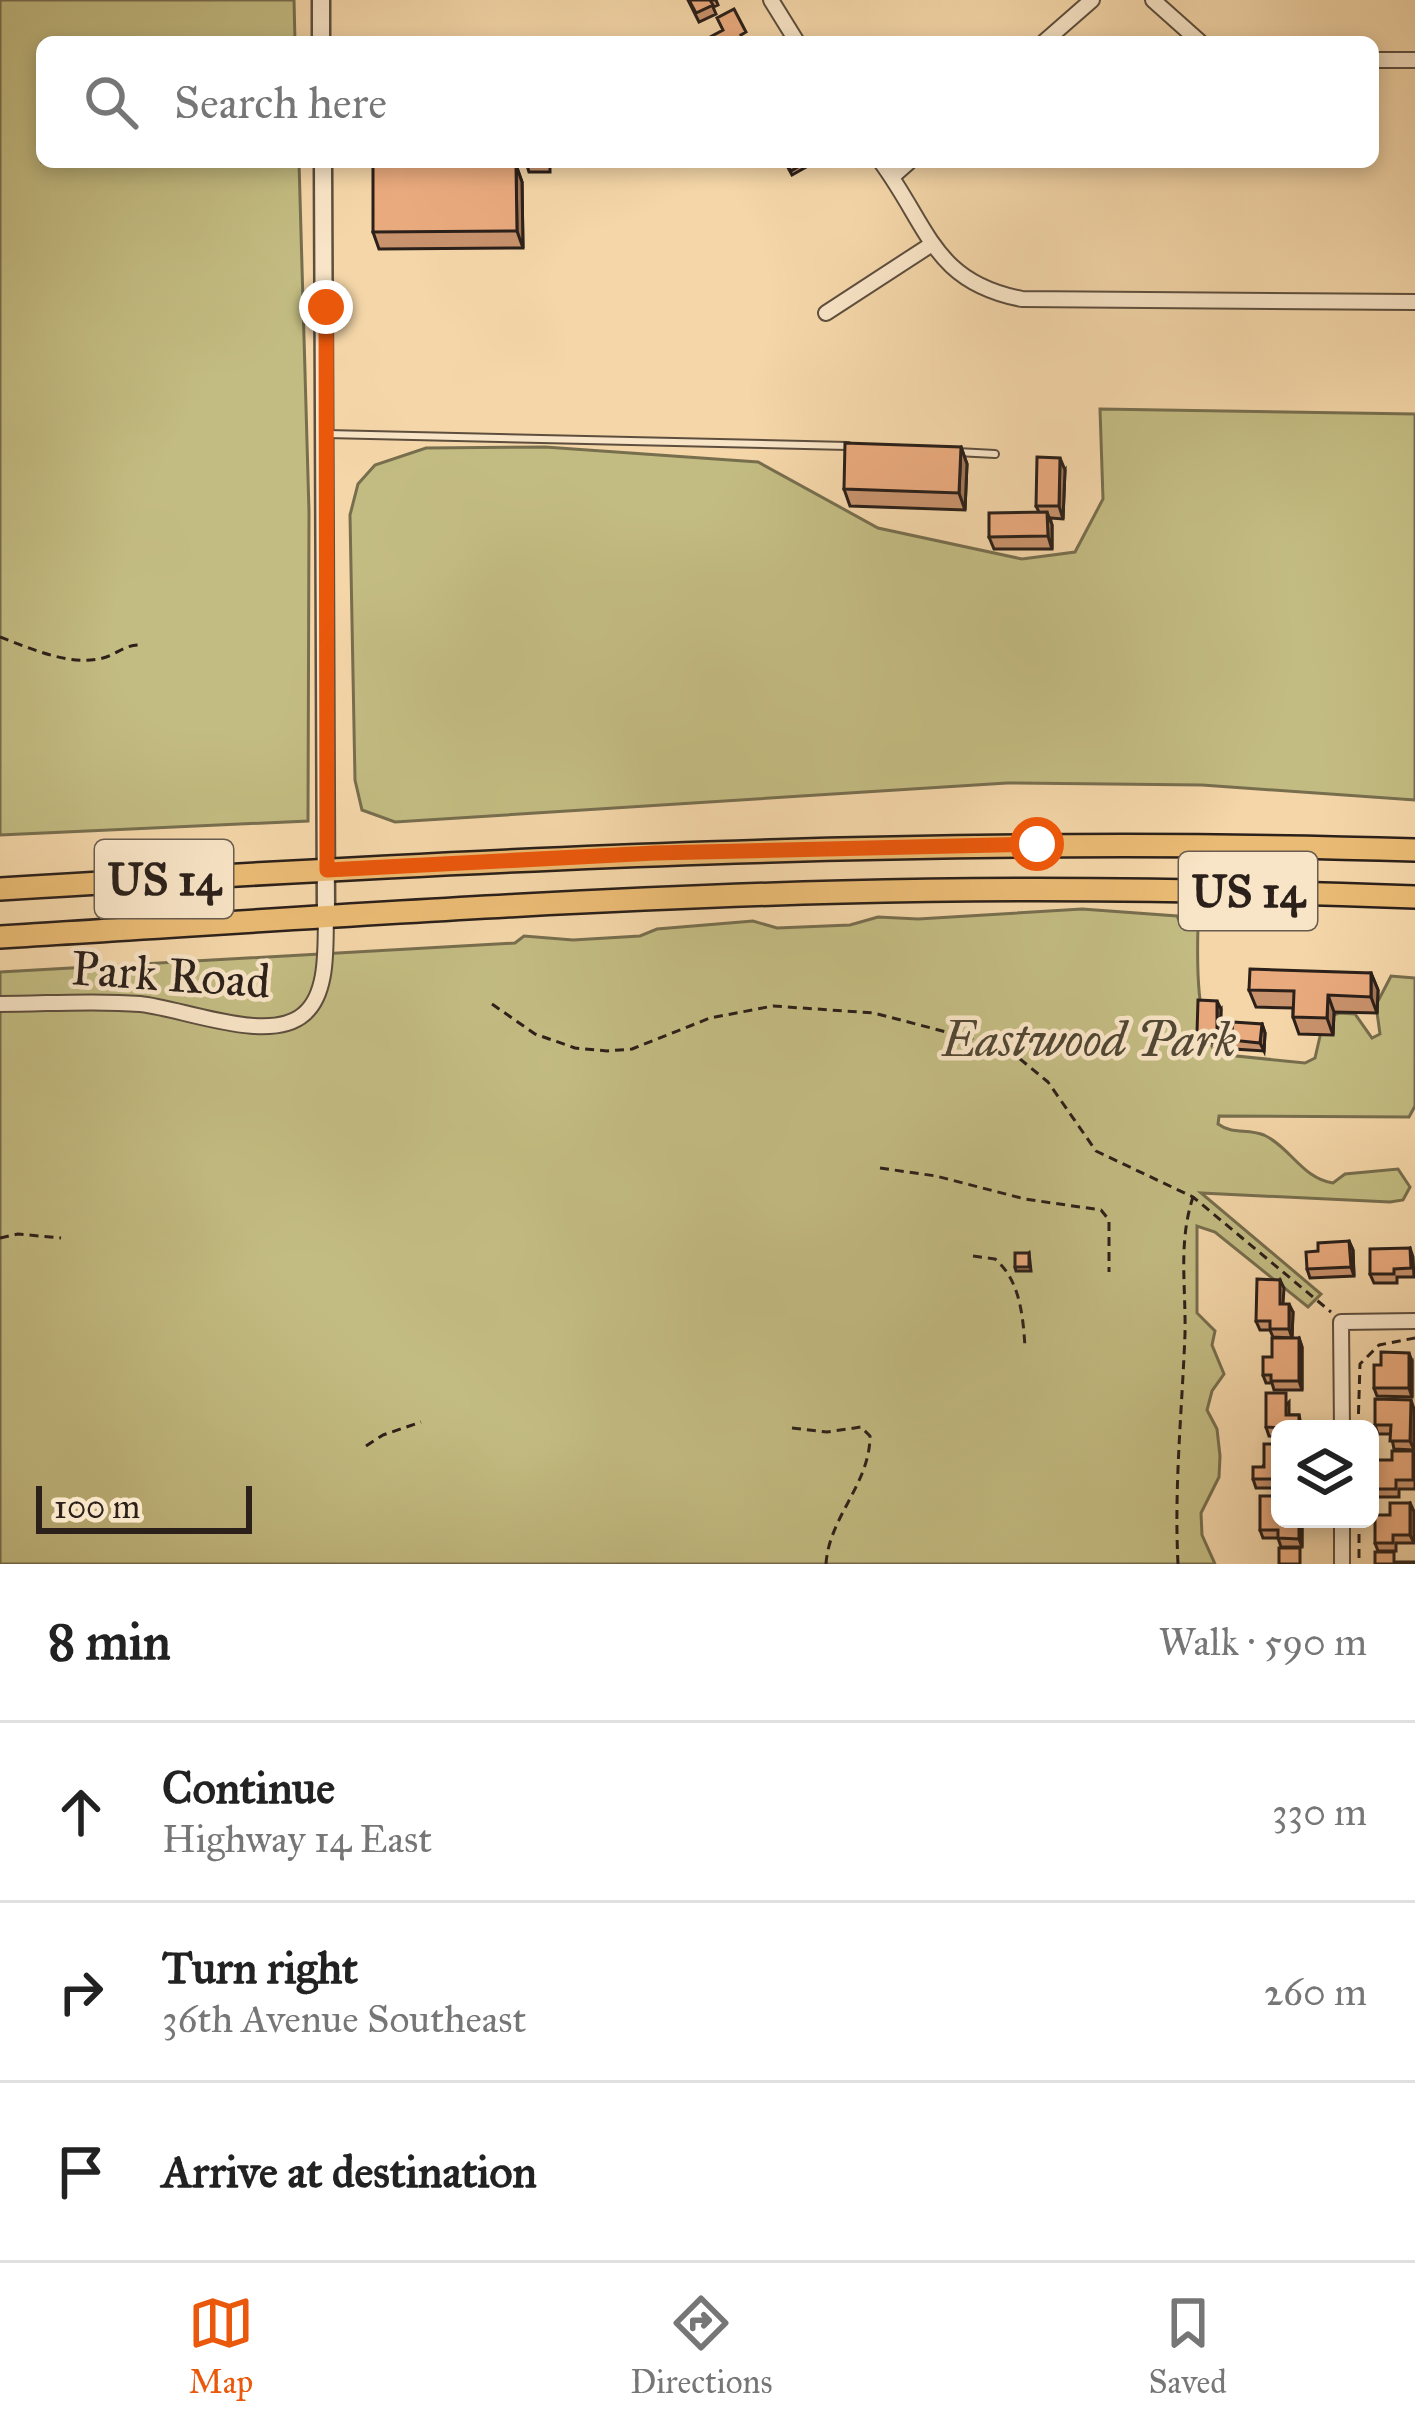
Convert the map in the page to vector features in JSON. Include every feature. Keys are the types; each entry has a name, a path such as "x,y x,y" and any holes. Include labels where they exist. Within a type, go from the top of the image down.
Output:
{"main road":[{"name":"US 14","path":"0,890 327,870 871,847 1181,844 1415,850"},
{"name":"US 14","path":"0,937 326,916 845,892 1239,891 1415,897"}],"street":[{"path":"321,0 321,36"},
{"path":"771,0 793,36"},
{"path":"1051,36 1092,0"},
{"path":"1153,0 1193,36"},
{"path":"1379,60 1415,60"},
{"path":"323,168 326,916"},
{"path":"885,168 932,244 960,277 988,292 1022,299 1415,302"},
{"path":"892,177 902,168"},
{"path":"826,313 932,244"},
{"name":"Park Road","path":"0,1004 143,1005 233,1023 284,1024 308,1012 318,992 326,916"},
{"path":"1342,1420 1341,1322 1415,1321"},
{"path":"1342,1528 1342,1564"}],"lane":[{"path":"326,434 757,441 853,447"},
{"path":"948,452 995,454"}],"path":[{"path":"0,637 83,660 139,645"},
{"path":"492,1004 535,1034 575,1048 607,1051 662,1040 710,1018 772,1006 905,1018 1014,1054 1048,1082 1096,1151 1193,1197 1321,1303"},
{"path":"880,1168 1101,1210 1109,1220 1109,1272"},
{"path":"1178,1564 1176,1469 1184,1375 1184,1226 1193,1197"},
{"path":"0,1238 18,1234 61,1238"},
{"path":"974,1256 995,1259 1009,1275 1020,1304 1025,1347"},
{"path":"1358,1420 1358,1379 1367,1354 1390,1341 1415,1338"},
{"path":"366,1446 421,1423"},
{"path":"792,1428 827,1432 861,1427 870,1436 864,1469 828,1540 826,1564"},
{"path":"1359,1528 1359,1564"}],"green space":[{"path":"0,0 294,0 295,36 36,36 36,168 299,168 309,512 308,821 0,835"},
{"path":"1100,409 1415,414 1415,800 1202,785 1007,783 395,822 362,810 355,780 350,515 358,484 375,465 426,448 545,447 758,462 878,528 1022,559 1075,552 1103,499"},
{"name":"Eastwood Park","path":"1082,909 1177,916 1182,926 1198,926 1201,1011 1217,1054 1305,1063 1315,1058 1324,1019 1339,1013 1355,1014 1372,1038 1380,1034 1376,1005 1391,976 1415,978 1415,1106 1409,1117 1219,1116 1218,1124 1224,1127 1264,1135 1322,1180 1333,1183 1345,1174 1398,1169 1410,1187 1403,1200 1390,1202 1201,1193 1321,1294 1308,1307 1215,1232 1197,1226 1197,1313 1215,1331 1212,1345 1224,1374 1207,1410 1217,1429 1219,1477 1201,1513 1202,1535 1215,1564 0,1564 0,972 515,943 524,936 573,940 640,936 657,929 753,921 777,928 850,925 878,917"}],"building":[{"path":"689,0 710,0 713,5 696,13"},
{"path":"734,9 746,32 712,36 723,30 717,18"},
{"path":"373,168 516,168 517,231 373,232"},
{"path":"845,443 961,447 959,493 844,489"},
{"path":"1037,457 1060,458 1059,506 1036,506"},
{"path":"1047,512 1048,536 989,537 989,513"},
{"path":"1250,969 1371,973 1371,997 1328,995 1327,1018 1293,1017 1294,991 1249,990"},
{"path":"1198,1000 1217,1001 1217,1034 1197,1033"},
{"path":"1233,1022 1262,1024 1260,1043 1231,1040"},
{"path":"1349,1241 1351,1267 1307,1269 1306,1252 1318,1251 1318,1243"},
{"path":"1410,1248 1411,1268 1370,1274 1370,1249"},
{"path":"1015,1253 1029,1253 1029,1267 1015,1267"},
{"path":"1257,1279 1280,1280 1280,1304 1289,1304 1289,1329 1270,1329 1270,1321 1256,1321"},
{"path":"1272,1338 1299,1338 1299,1381 1271,1381 1271,1375 1263,1375 1263,1357 1272,1357"},
{"path":"1381,1352 1409,1353 1409,1388 1374,1388 1374,1365 1381,1365"},
{"path":"1266,1393 1286,1393 1286,1415 1299,1415 1299,1420 1271,1420 1271,1427 1266,1427"},
{"path":"1375,1399 1411,1400 1410,1441 1390,1441 1391,1425 1375,1420"},
{"path":"1264,1444 1271,1444 1271,1479 1253,1479 1253,1467 1264,1467"},
{"path":"1392,1451 1413,1451 1413,1480 1396,1480 1396,1489 1379,1489 1379,1460 1392,1460"},
{"path":"1260,1496 1271,1496 1271,1528 1299,1528 1299,1539 1278,1538 1278,1530 1260,1530"},
{"path":"1390,1503 1410,1503 1410,1535 1393,1535 1393,1543 1375,1543 1379,1515 1390,1515"},
{"path":"1279,1548 1300,1548 1300,1564 1279,1564"},
{"path":"1375,1552 1394,1552 1394,1562 1414,1564 1375,1564"}],"route":[{"path":"326,307 327,870 655,853 1037,844"}]}
